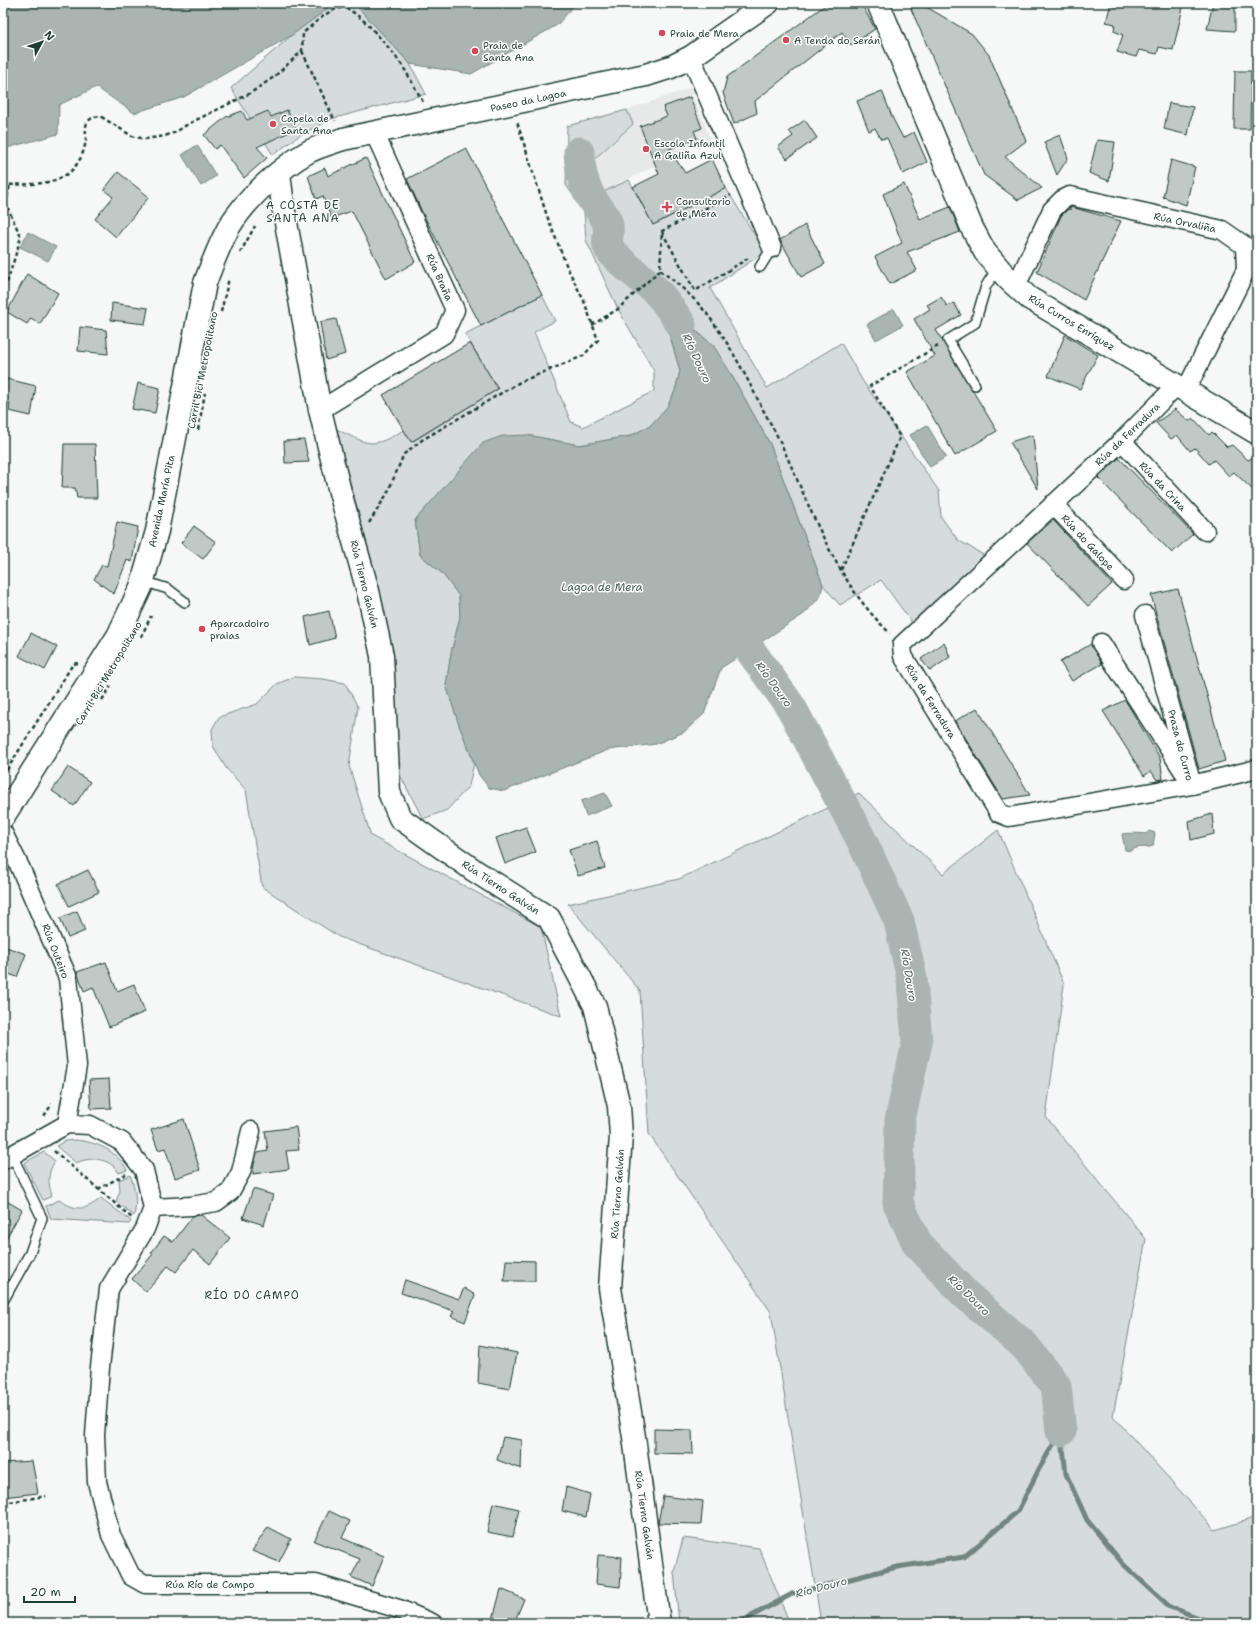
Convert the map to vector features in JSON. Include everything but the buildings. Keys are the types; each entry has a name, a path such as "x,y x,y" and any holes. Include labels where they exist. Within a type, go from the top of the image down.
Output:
{"street":[{"name":"Paseo da Lagoa","path":"278,173 309,151 343,139 646,75 671,67 691,57 768,3"},
{"name":"Rúa Curros Enríquez","path":"878,3 972,228 985,252 998,268 1029,298 1182,387 1257,433"},
{"path":"691,57 771,246"},
{"name":"Rúa Braña","path":"320,410 444,334 455,310 374,132"},
{"name":"Rúa Tierno Galván","path":"278,173 320,410 340,492 368,591 382,656 389,792 400,818 475,871 548,918 595,1006 619,1106 621,1136 610,1288 634,1437 659,1623"},
{"name":"Avenida María Pita","path":"3,817 118,636 130,613 143,582 157,530 205,283 217,250 230,226 246,204 278,173"},
{"name":"Rúa Orvaliña","path":"1016,286 1052,210 1062,200 1070,196 1222,230 1245,246 1246,270 1182,387"},
{"name":"Rúa da Ferradura","path":"1182,387 1053,504 902,645 903,656 999,813 1009,817 1192,784 1257,769"},
{"name":"Rúa da Crina","path":"1122,441 1205,531"},
{"name":"Rúa do Galope","path":"1053,504 1124,580"},
{"name":"Praza do Curro","path":"1145,615 1192,784"},
{"name":"Praza do Curro","path":"1101,643 1162,740 1192,784"},
{"name":"Rúa Outeiro","path":"3,833 32,894 68,978 77,1066 67,1124"},
{"path":"8,1157 67,1124 90,1125 122,1142 144,1170 153,1208 190,1206 216,1202 230,1192 241,1172 251,1131"},
{"name":"Rúa Río de Campo","path":"153,1208 145,1229 109,1289 100,1367 95,1435 97,1482 111,1535 131,1576 146,1584 316,1584 399,1609 432,1623"}],"lane":[{"path":"760,267 771,246"},
{"path":"975,385 948,340 975,323 986,286 998,268"},
{"path":"143,582 168,589 185,602"},
{"path":"3,1301 30,1253 42,1218 8,1157"}],"path":[{"path":"336,124 302,51 303,33 333,9 343,7 353,11 380,38 404,68 425,106"},
{"path":"3,185 43,182 62,178 70,172 77,163 85,147 86,124 92,117 100,116 132,136 139,138 145,139 165,136 176,132 188,124 249,94 274,77 302,51"},
{"path":"368,526 387,494 404,454 422,440 520,382 583,356 598,340 584,301 567,268 547,216 517,120"},
{"path":"3,296 21,237 6,204 10,184"},
{"path":"662,231 733,194"},
{"path":"237,257 257,224"},
{"path":"662,231 695,291"},
{"path":"592,325 618,309 660,270 662,231"},
{"path":"688,295 771,246"},
{"path":"660,270 706,313 735,356 783,447 814,518 841,571 854,592 882,626 902,645"},
{"name":"Carril Bici Metropolitano","path":"220,315 229,277"},
{"path":"841,571 900,436 870,386 948,340"},
{"name":"Carril Bici Metropolitano","path":"198,431 205,392"},
{"name":"Carril Bici Metropolitano","path":"140,639 152,613"},
{"path":"3,776 73,664 79,663"},
{"name":"Carril Bici Metropolitano","path":"100,704 112,685"},
{"path":"42,1120 54,1100"},
{"path":"50,1148 145,1229"},
{"path":"98,1189 129,1172"},
{"path":"3,1503 46,1496"}],"shaded area":[{"path":"335,3 354,3 410,64 426,94 331,119 300,135 273,155 231,88 292,35"},
{"name":"Escola Infantil A Galiña Azul","path":"690,88 710,138 601,193 592,161 633,124 627,110"},
{"path":"627,110 633,124 592,161 601,193 629,180 653,225 726,188 765,252 710,288 767,388 841,343 862,380 939,491 941,517 958,540 985,556 913,624 881,580 840,605 823,585 770,444 731,374 713,345 696,331 671,297 652,293 664,315 680,371 675,391 667,407 650,426 630,436 579,445 527,435 428,507 415,520 420,555 442,573 459,596 460,617 451,653 446,685 459,725 474,763 469,786 447,810 423,819 390,756 382,612 358,510 334,428 368,443 376,443 404,430 412,442 498,389 465,334 542,295 555,321 534,332 571,422 583,427 654,391 654,371 618,309 586,240 584,211 566,185 567,126"},
{"path":"294,677 323,679 345,683 358,707 349,766 371,836 541,927 561,1016 339,937 262,887 246,790 226,768 213,746 212,729 219,717 257,704 277,684"},
{"path":"859,793 943,874 998,830 1064,984 1046,1117 1146,1239 1113,1416 1215,1530 1257,1517 1257,1623 821,1623 771,1312 649,1134 640,991 568,904 679,879"},
{"path":"75,1140 98,1145 112,1152 123,1163 127,1170 119,1173 111,1164 94,1159 76,1163 56,1146 65,1141"},
{"path":"44,1152 55,1161 49,1174 52,1196 43,1200 24,1163"},
{"path":"130,1175 134,1185 135,1195 134,1216 116,1201 120,1191 119,1180"},
{"path":"101,1198 131,1221 129,1224 51,1219 46,1206 59,1200 76,1208 81,1208 96,1202"},
{"path":"683,1538 759,1548 788,1619 788,1623 679,1623 674,1572"}],"water":[{"path":"3,3 335,3 292,35 184,97 134,113 96,87 59,105 58,134 3,149"},
{"name":"Praia de Santa Ana","path":"354,3 574,3 571,9 557,25 471,74 410,64"},
{"path":"197,145 216,176 201,186 182,155"},
{"path":"28,232 56,247 48,261 20,247"},
{"name":"Lagoa de Mera","path":"658,287 671,297 696,331 713,345 770,444 823,585 820,597 804,614 721,668 704,714 684,732 656,744 608,750 504,791 489,788 479,775 459,725 446,685 451,653 460,617 459,596 442,573 420,555 415,520 483,443 502,436 527,435 579,445 630,436 650,426 667,407 675,391 680,371 664,315 652,293"},
{"path":"894,309 903,325 876,340 867,324"},
{"path":"927,425 946,457 930,467 910,435"},
{"path":"605,793 612,806 586,816 581,801"},
{"path":"1149,831 1155,833 1153,846 1136,848 1130,851 1125,850 1122,834 1146,834"}],"waterway":[{"name":"Río Douro","path":"579,152 583,180 587,191 607,221 609,248 621,262 659,294 681,324"},
{"name":"Río Douro","path":"731,612 750,650 791,707 861,839 899,921 912,979 917,1043 900,1120 898,1203 917,1243 966,1295 1025,1346 1056,1386 1061,1431"},
{"path":"1061,1431 1066,1474 1087,1520 1123,1564 1170,1607 1213,1623"},
{"name":"Río Douro","path":"739,1623 792,1594 897,1567 964,1557 1018,1511 1039,1469 1061,1431"}],"place":[{"name":"Praia de Mera","path":"662,33"},
{"name":"A Tenda do Serán","path":"786,40"},
{"name":"Praia de Santa Ana","path":"475,51"},
{"name":"Capela de Santa Ana","path":"273,124"},
{"name":"Escola Infantil A Galiña Azul","path":"646,149"},
{"name":"Consultorio de Mera","path":"667,207"},
{"name":"Aparcadoiro praias","path":"202,629"}],"district":[{"name":"A COSTA DE SANTA ANA","path":"303,211"},
{"name":"RÍO DO CAMPO","path":"252,1295"}]}
